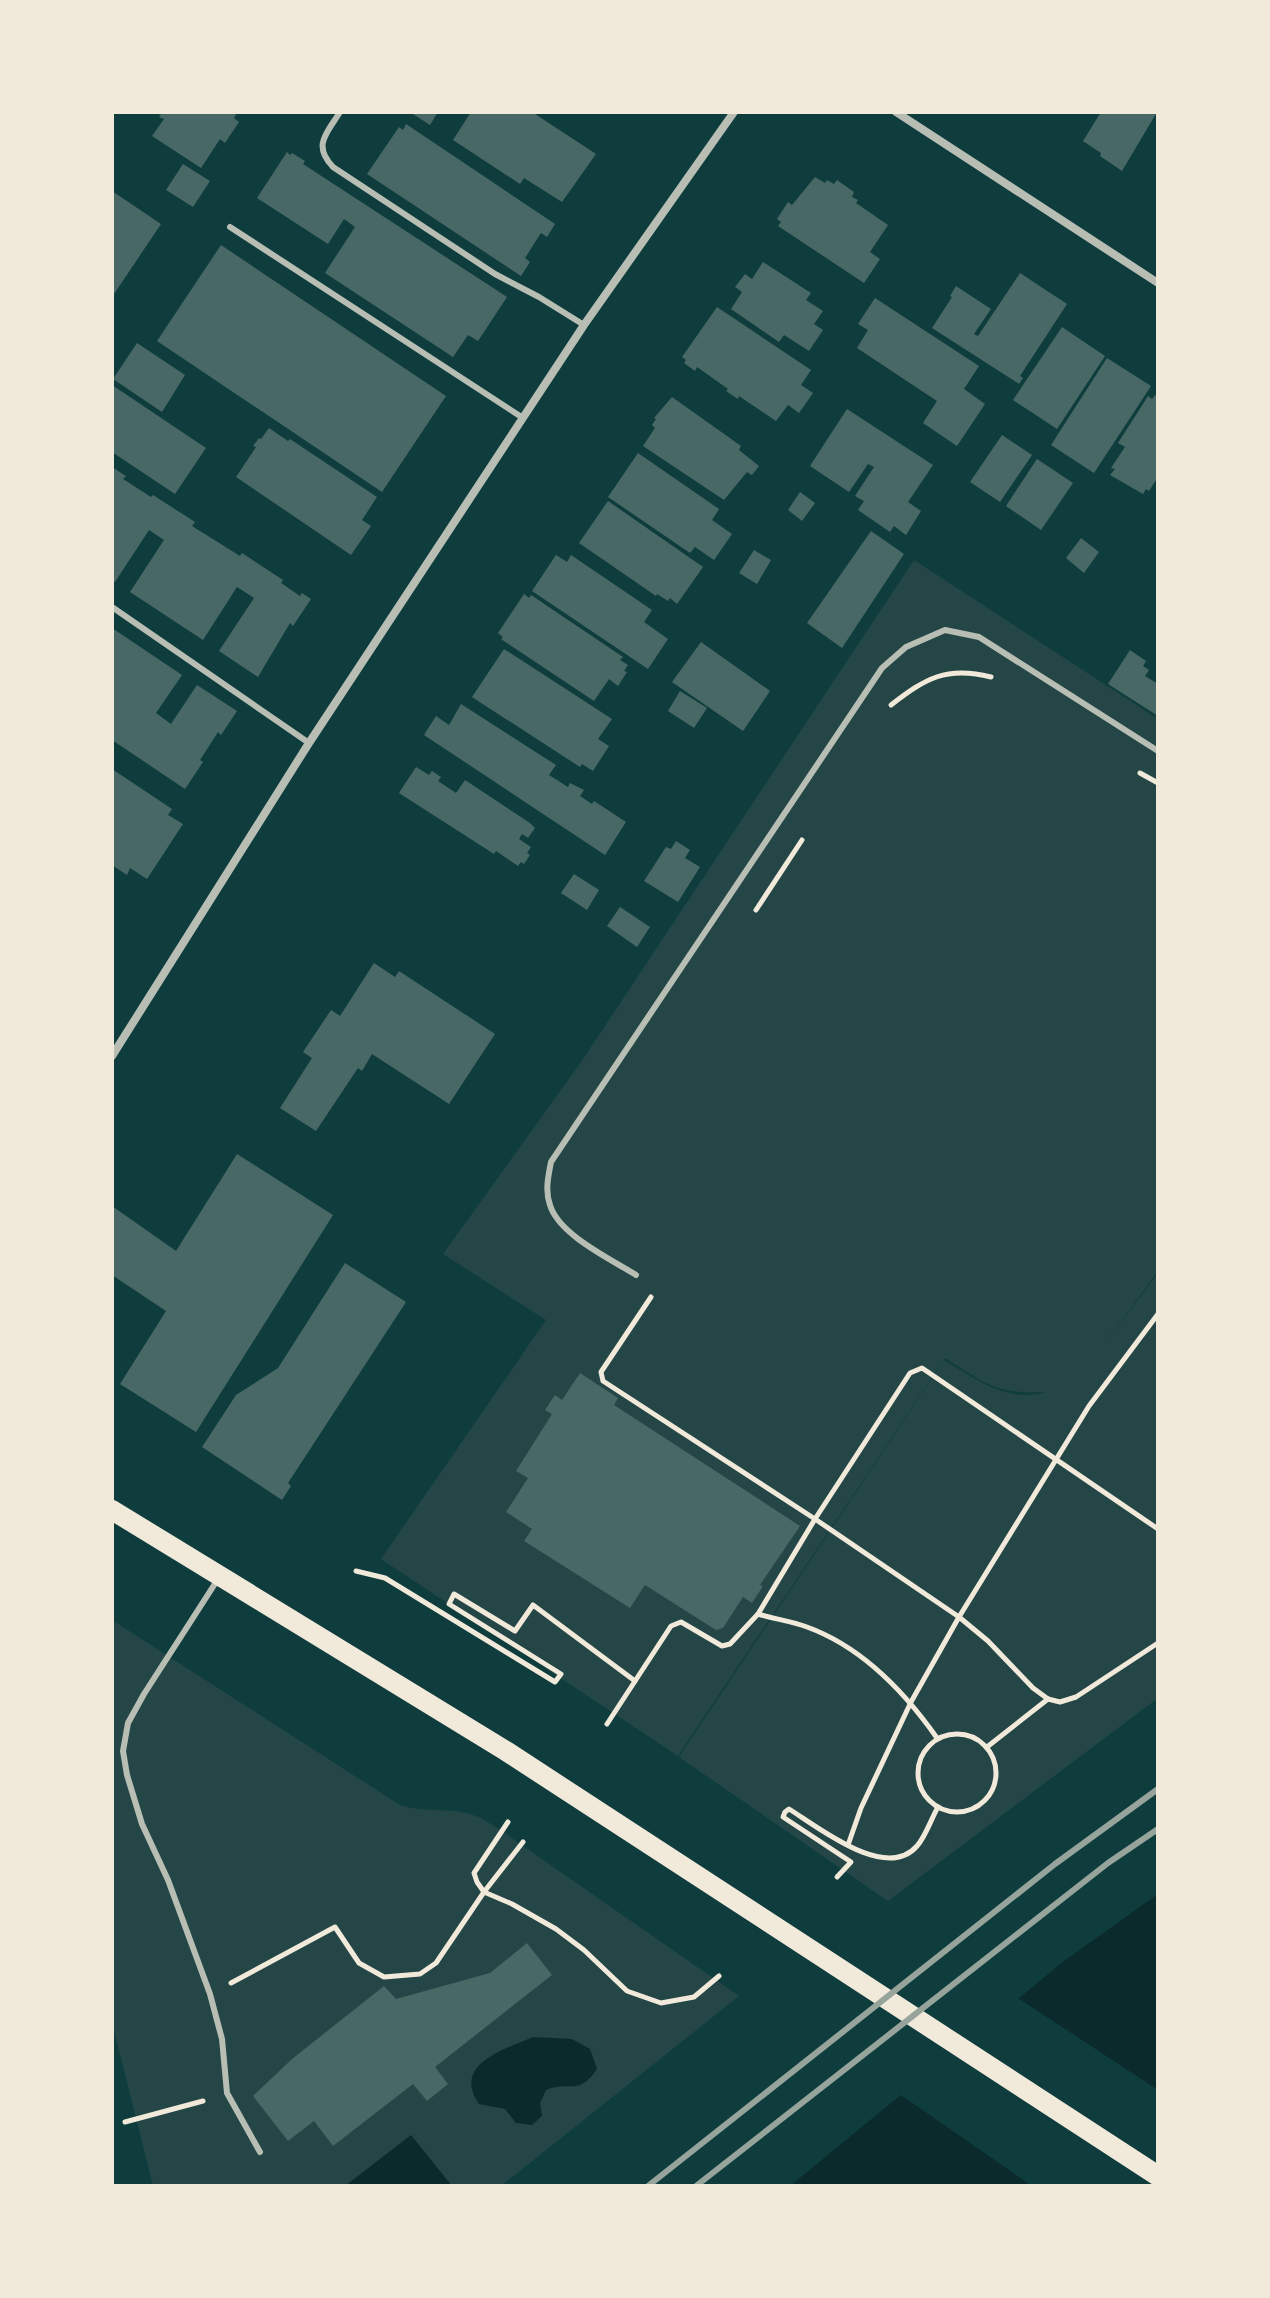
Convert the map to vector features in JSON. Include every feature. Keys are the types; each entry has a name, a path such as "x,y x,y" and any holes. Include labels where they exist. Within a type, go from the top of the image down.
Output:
{"main road":[{"path":"112,1510 506,1751 1158,2176"}],"street":[{"path":"112,1056 309,743 584,325 734,112"},
{"path":"896,112 1158,283"}],"lane":[{"path":"340,112 322,140 321,149 333,167 495,274 584,325"},
{"path":"230,227 523,418"},
{"path":"112,607 309,743"},
{"path":"636,1275 565,1229 550,1207 546,1186 551,1162 882,668 906,647 945,630 979,637 1158,751"},
{"path":"220,1576 144,1694 128,1723 123,1751 142,1824 168,1880 210,1994 222,2039 227,2093 260,2152"}],"path":[{"path":"889,706 914,687 946,673 968,671 999,678"},
{"path":"1139,773 1158,783"},
{"path":"756,910 806,833"},
{"path":"636,1275 649,1283 652,1296 601,1372 603,1381 959,1617 1048,1699 1060,1702 1076,1697 1158,1643"},
{"path":"848,1845 861,1808 911,1702 959,1617 1054,1459 1089,1406 1158,1314"},
{"path":"607,1724 671,1626 681,1622 722,1646 730,1644 758,1614 815,1519 910,1373 922,1368 1158,1529"},
{"path":"356,1571 385,1578 555,1682 561,1674 449,1604 454,1594 515,1631 533,1605 635,1681"},
{"path":"758,1614 808,1627 853,1651 885,1675 911,1702 937,1738"},
{"path":"987,1747 1048,1699"},
{"path":"959,1733 979,1740 987,1747 994,1760 994,1786 987,1798 976,1807 951,1812 928,1800 921,1790 918,1779 921,1755 927,1745 937,1738 959,1733"},
{"path":"837,1877 851,1862 783,1817 785,1812 789,1809 848,1845 875,1857 892,1859 918,1845 938,1807"},
{"path":"508,1822 474,1873 484,1892 556,1929 584,1950 627,1991 661,2003 694,1997 719,1976"},
{"path":"210,1994 335,1927 359,1963 371,1970 384,1977 420,1974 436,1963 484,1892 523,1842"},
{"path":"125,2122 212,2098"}],"shaded area":[{"path":"914,560 1158,719 1158,1271 1102,1348 1158,1273 1158,1698 888,1901 679,1757 944,1360 993,1388 1018,1394 1046,1392 1015,1391 992,1386 945,1358 678,1756 381,1559 546,1320 443,1254 581,1062"},
{"path":"112,1620 400,1805 461,1812 493,1825 739,1996 501,2186 153,2186 112,2023"},
{"path":"1158,1894 1158,2186 790,2186 1064,1961"},
{"path":"533,2037 572,2039 590,2049 597,2069 585,2083 546,2090 540,2103 542,2116 532,2125 516,2123 505,2109 479,2104 472,2090 472,2078 485,2060"},
{"path":"411,2135 452,2186 345,2186"}],"pier":[{"path":"1015,1996 1158,2090 1158,2186 1032,2186 898,2093"}],"building":[{"path":"162,112 232,112 239,122 225,143 220,139 201,168 152,136 164,119 159,117"},
{"path":"410,112 438,112 430,125"},
{"path":"471,112 532,112 596,154 562,202 524,178 520,184 453,140"},
{"path":"1101,112 1157,112 1122,171 1083,141"},
{"path":"406,124 555,224 547,237 541,233 525,258 530,262 521,276 367,174 399,127 403,130"},
{"path":"287,152 507,297 478,341 468,335 453,357 325,273 355,227 344,219 328,244 257,198"},
{"path":"183,164 210,181 193,207 166,190"},
{"path":"815,177 825,183 827,180 834,184 837,180 854,192 852,197 858,200 856,203 888,225 870,252 880,259 864,283 778,226 781,222 777,219 788,202 792,205"},
{"path":"112,191 161,224 112,297"},
{"path":"221,245 446,396 382,492 157,341"},
{"path":"763,262 811,293 806,300 823,311 814,324 823,330 809,351 784,335 779,342 731,309 742,292 735,287 745,274 752,279"},
{"path":"1020,273 1067,304 1020,376 1023,378 1019,384 932,328 956,286 991,309 974,334 978,336"},
{"path":"875,298 979,366 964,389 985,404 957,446 923,423 937,401 857,348 868,330 858,324"},
{"path":"717,307 811,370 801,385 813,393 799,413 788,405 776,421 739,396 738,399 726,391 728,389 697,367 695,371 684,363 686,360 682,357"},
{"path":"1062,327 1105,356 1057,429 1013,400"},
{"path":"137,343 185,375 162,412 113,379"},
{"path":"1107,358 1151,386 1094,473 1051,445"},
{"path":"112,385 206,448 175,494 112,452"},
{"path":"1158,392 1158,477 1149,491 1146,489 1143,494 1110,475 1115,469 1111,468 1125,447 1118,443 1148,396 1152,399"},
{"path":"672,397 741,446 739,450 759,466 752,475 747,472 724,500 643,446 655,428 652,425 654,418"},
{"path":"847,409 933,465 908,502 921,511 906,535 894,526 890,532 858,510 864,501 855,496 874,467 868,464 849,492 810,466"},
{"path":"269,428 377,497 362,520 371,526 351,555 236,477 256,447 253,446"},
{"path":"1002,435 1032,455 1000,502 970,482"},
{"path":"638,453 719,509 712,520 732,534 714,560 695,547 690,553 608,497"},
{"path":"1037,459 1073,483 1041,530 1006,506"},
{"path":"112,467 126,476 123,479 195,522 192,526 240,556 242,553 283,580 281,583 300,596 302,593 311,599 293,626 290,623 258,677 219,651 254,598 237,587 203,640 130,592 164,540 149,530 115,582 112,580"},
{"path":"800,492 815,503 802,521 788,510"},
{"path":"608,501 703,567 677,604 670,598 668,601 656,596 579,543"},
{"path":"871,531 904,554 842,648 807,623"},
{"path":"1081,538 1099,552 1084,573 1066,558"},
{"path":"754,550 771,560 757,584 739,573"},
{"path":"556,555 567,562 571,555 652,610 644,622 668,639 648,669 532,591"},
{"path":"524,594 529,598 531,595 623,657 620,660 628,665 624,671 627,672 618,686 609,679 594,701 501,639 503,637 498,633"},
{"path":"112,628 182,675 156,713 171,724 197,685 237,711 221,735 218,732 185,789 112,740"},
{"path":"701,642 770,691 743,731 672,682"},
{"path":"504,649 612,719 598,739 609,746 593,771 582,764 580,767 472,697"},
{"path":"1130,650 1146,661 1143,666 1149,670 1145,676 1158,684 1158,716 1108,684"},
{"path":"680,691 707,708 694,728 668,711"},
{"path":"461,704 556,765 549,775 568,787 570,783 584,790 580,796 592,804 594,801 626,822 605,855 424,735 436,716 449,725"},
{"path":"416,767 429,775 432,771 441,777 438,781 456,793 465,780 530,823 535,828 528,838 522,834 519,839 531,847 524,864 521,862 518,866 496,851 494,854 399,793"},
{"path":"112,769 172,809 168,815 183,824 147,879 130,868 127,875 112,865"},
{"path":"676,841 690,850 685,858 700,867 678,902 644,881 666,847 671,849"},
{"path":"574,874 599,890 587,910 561,893"},
{"path":"620,907 650,927 637,947 607,926"},
{"path":"374,963 395,977 399,971 495,1034 449,1104 372,1054 362,1071 358,1068 316,1131 280,1108 312,1058 303,1052 331,1010 340,1016"},
{"path":"237,1154 333,1215 196,1432 120,1384 166,1311 112,1275 112,1206 176,1251"},
{"path":"345,1263 406,1302 288,1483 291,1486 282,1500 202,1447 236,1395 278,1368"},
{"path":"580,1373 618,1398 614,1405 800,1526 760,1585 763,1586 752,1603 743,1597 723,1628 716,1630 645,1585 630,1608 524,1541 532,1529 506,1512 528,1478 516,1471 552,1414 545,1410 555,1395 562,1400"},
{"path":"527,1943 552,1975 435,2067 448,2084 427,2101 413,2084 333,2146 314,2121 288,2141 253,2096 292,2059 384,1986 396,1999 490,1973"}],"railway":[{"path":"648,2186 1055,1864 1158,1789"},
{"path":"696,2186 1108,1863 1158,1829"}]}
